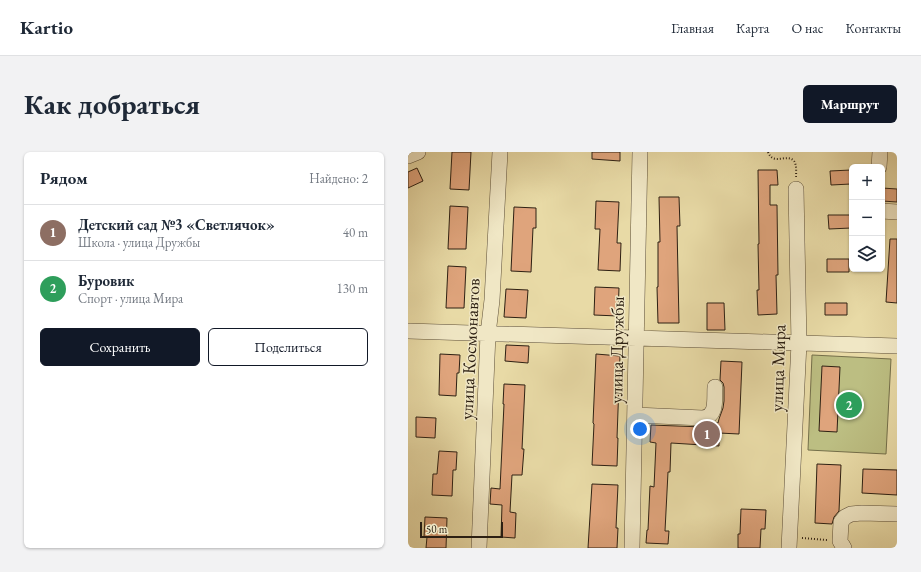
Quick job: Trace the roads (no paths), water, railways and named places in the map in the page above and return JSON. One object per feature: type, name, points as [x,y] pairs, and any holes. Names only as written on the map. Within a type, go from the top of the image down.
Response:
[{"type":"street","points":[[408,156],[418,152]]},
{"type":"street","name":"улица Космонавтов","points":[[479,548],[488,334],[492,300],[500,152]]},
{"type":"street","name":"улица Дружбы","points":[[632,548],[640,152]]},
{"type":"street","points":[[879,164],[880,152]]},
{"type":"street","name":"улица Мира","points":[[789,543],[799,343],[796,189]]},
{"type":"street","points":[[885,211],[897,212]]},
{"type":"street","points":[[408,331],[897,346]]},
{"type":"street","points":[[635,415],[708,418],[714,411],[715,387]]},
{"type":"street","points":[[842,545],[841,522],[845,517],[851,514],[862,513],[897,514]]},
{"type":"place","name":"Буровик","points":[[849,405]]},
{"type":"place","name":"Детский сад №3 «Светлячок»","points":[[707,434]]}]
